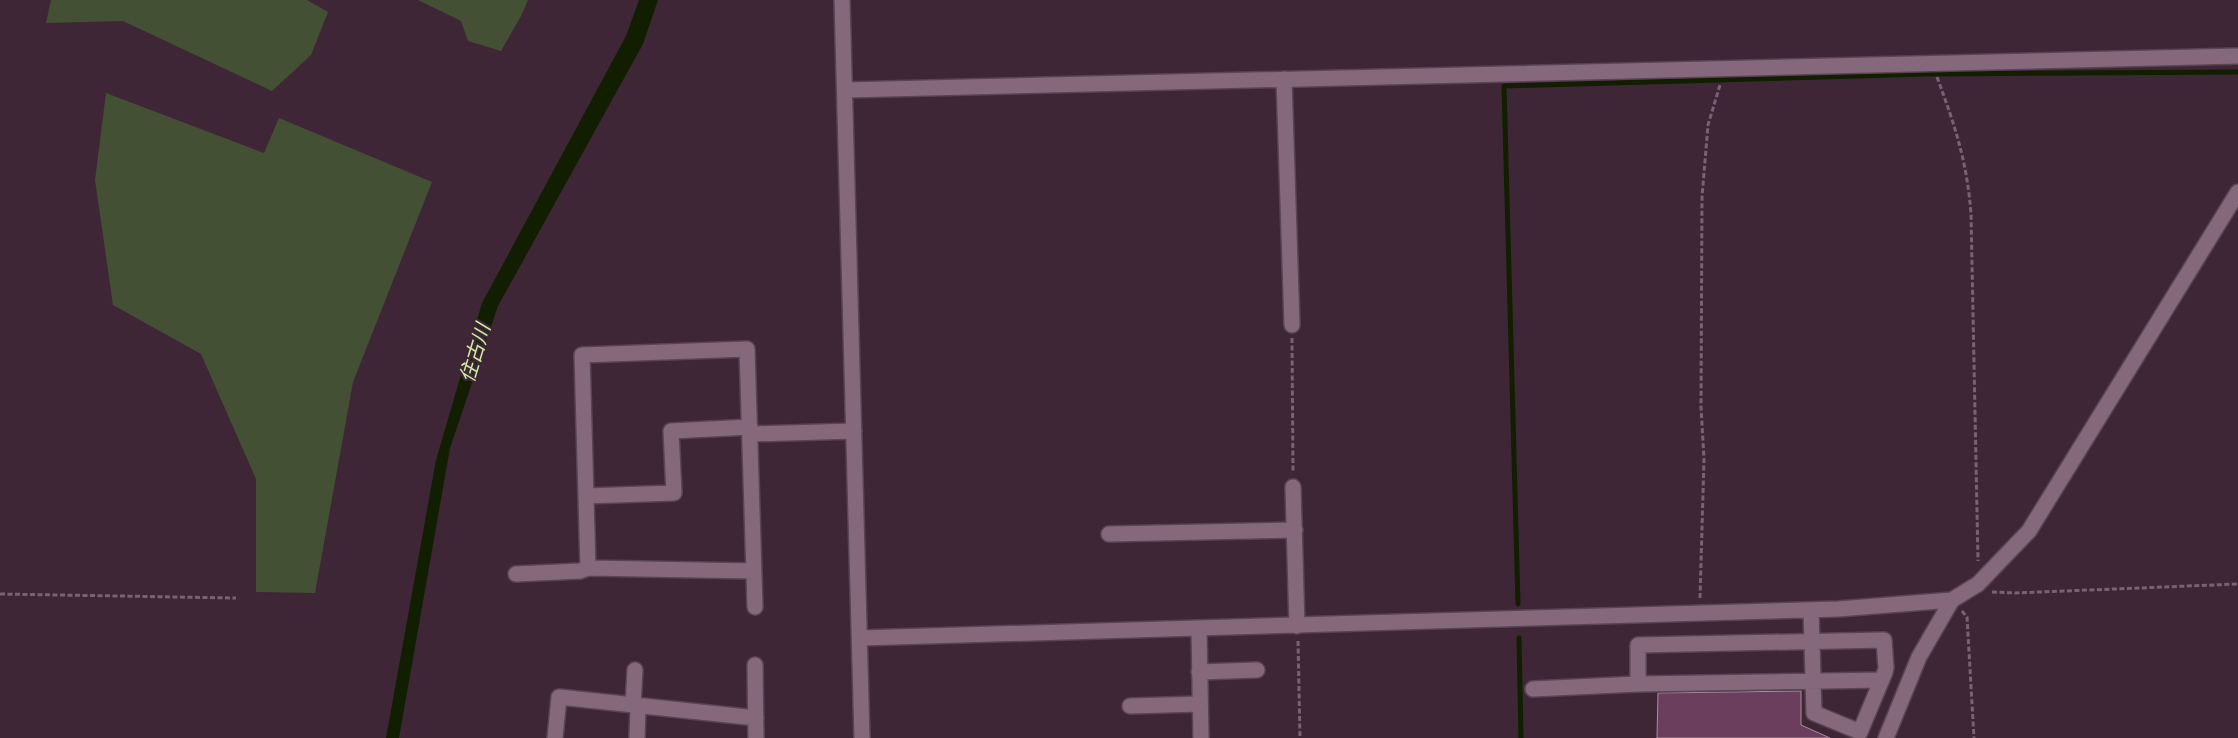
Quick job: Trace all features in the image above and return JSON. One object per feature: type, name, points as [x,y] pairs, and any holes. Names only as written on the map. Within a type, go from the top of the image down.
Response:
[{"type":"street","points":[[842,0],[861,638],[862,738]]},
{"type":"street","points":[[846,90],[2238,56]]},
{"type":"street","points":[[1284,79],[1292,325]]},
{"type":"street","points":[[861,638],[1811,610],[1926,604],[1952,600],[1978,584],[2029,531],[2238,192]]},
{"type":"street","points":[[588,568],[582,355],[747,349],[755,607]]},
{"type":"street","points":[[586,496],[674,493],[671,431],[854,431]]},
{"type":"street","points":[[1294,487],[1297,626]]},
{"type":"street","points":[[1109,534],[1294,530]]},
{"type":"street","points":[[516,574],[580,571],[588,568],[753,571]]},
{"type":"street","points":[[1886,738],[1919,657],[1952,600]]},
{"type":"street","points":[[1811,610],[1814,712],[1860,732],[1893,652]]},
{"type":"street","points":[[1198,629],[1201,738]]},
{"type":"street","points":[[1638,684],[1638,645],[1812,643],[1884,640],[1884,674]]},
{"type":"street","points":[[755,665],[756,738]]},
{"type":"street","points":[[635,670],[637,738]]},
{"type":"street","points":[[1199,672],[1257,670]]},
{"type":"street","points":[[1533,689],[1638,684],[1813,682],[1884,674]]},
{"type":"street","points":[[555,738],[559,697],[756,718]]},
{"type":"street","points":[[1130,706],[1200,704]]},
{"type":"path","points":[[1937,76],[1957,130],[1968,176],[1970,194],[1978,584],[1994,593],[2238,584]]},
{"type":"path","points":[[1700,613],[1704,459],[1701,406],[1702,197],[1708,125],[1721,82]]},
{"type":"path","points":[[1292,325],[1294,487]]},
{"type":"path","points":[[0,594],[236,598]]},
{"type":"path","points":[[1952,600],[1968,617],[1974,738]]},
{"type":"path","points":[[1297,626],[1300,738]]},
{"type":"shaded area","points":[[51,0],[307,0],[328,12],[311,55],[272,91],[123,21],[46,23]]},
{"type":"shaded area","points":[[418,0],[528,0],[501,51],[468,41],[461,21]]},
{"type":"shaded area","points":[[106,93],[264,153],[279,118],[432,182],[353,382],[315,593],[256,592],[256,479],[201,354],[113,305],[95,180]]},
{"type":"water","name":"住古川","points":[[639,0],[658,0],[643,44],[498,306],[450,448],[399,738],[386,738],[436,460],[482,303],[626,36]]},
{"type":"building","points":[[1801,691],[1801,725],[1830,738],[1657,738],[1658,693]]},
{"type":"waterway","points":[[1518,604],[1504,86],[1925,74],[2238,72]]},
{"type":"waterway","points":[[1519,638],[1521,738]]}]
